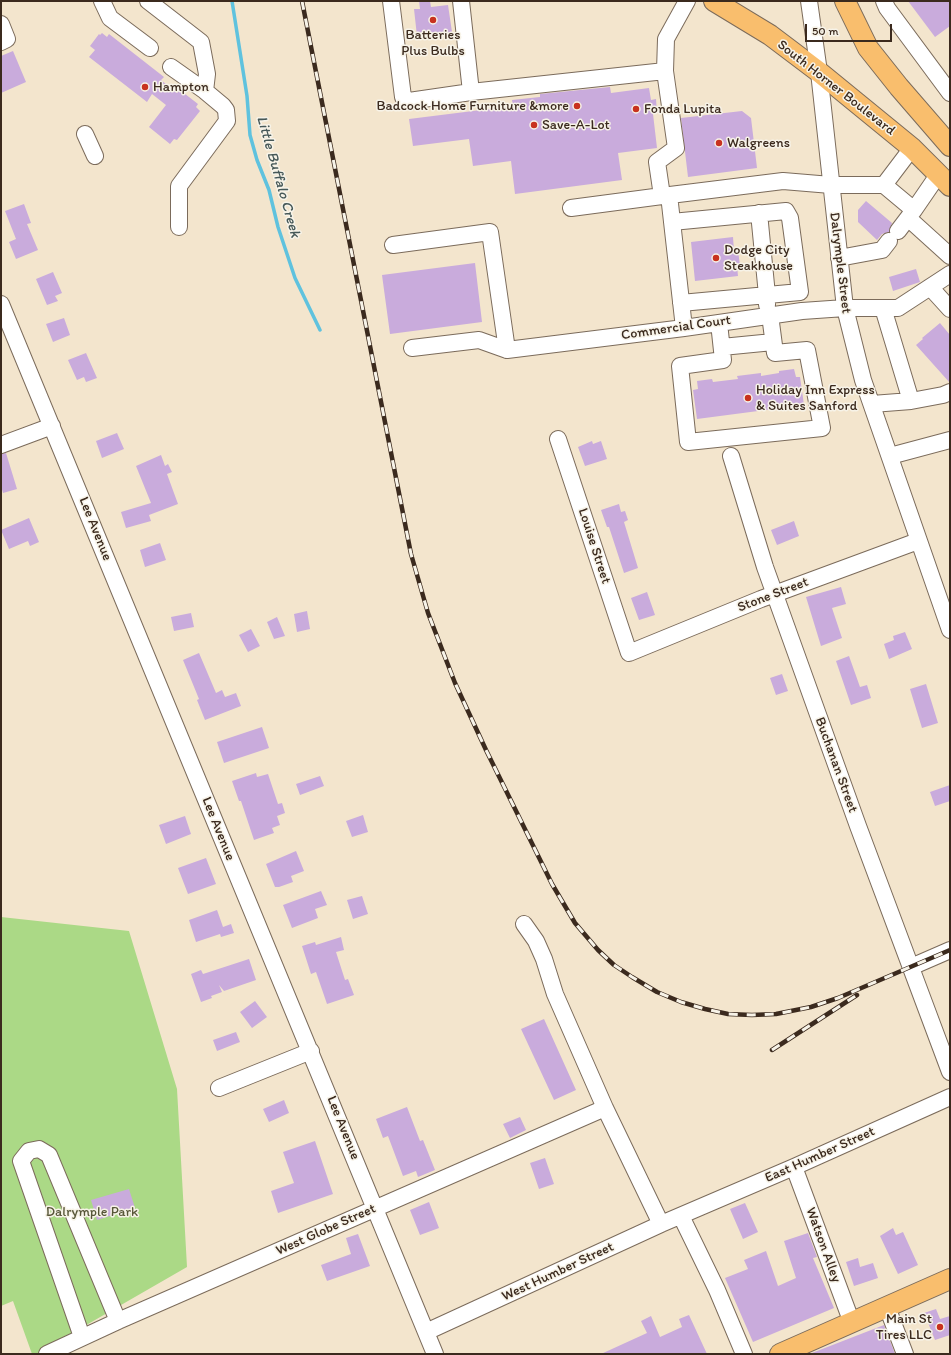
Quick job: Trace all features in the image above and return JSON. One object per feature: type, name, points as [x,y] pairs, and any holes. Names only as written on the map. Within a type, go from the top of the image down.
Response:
[{"type":"main road","name":"South Horner Boulevard","points":[[714,1],[770,36],[819,72],[912,148],[944,180]]},
{"type":"main road","points":[[845,1],[868,48],[950,146]]},
{"type":"main road","points":[[780,1354],[950,1279]]},
{"type":"street","points":[[102,1],[110,18],[150,48]]},
{"type":"street","points":[[148,1],[201,42],[207,74],[205,91]]},
{"type":"street","points":[[391,1],[403,97],[409,101],[471,92],[665,71]]},
{"type":"street","points":[[462,1],[471,92]]},
{"type":"street","points":[[684,328],[672,222],[658,162],[676,148],[665,71],[666,39],[687,1]]},
{"type":"street","name":"Dalrymple Street","points":[[809,1],[819,72],[838,258],[845,308],[864,380],[918,541],[950,630]]},
{"type":"street","points":[[884,1],[950,93]]},
{"type":"street","points":[[1,24],[8,39],[1,42]]},
{"type":"street","points":[[171,67],[205,91],[223,106],[226,110],[228,121],[179,186],[179,227]]},
{"type":"street","points":[[85,134],[95,156]]},
{"type":"street","points":[[884,185],[912,148]]},
{"type":"street","points":[[838,258],[882,250],[911,214],[944,180]]},
{"type":"street","points":[[571,208],[783,181],[831,186],[884,185],[950,256]]},
{"type":"street","points":[[672,222],[786,211],[788,214],[802,311]]},
{"type":"street","points":[[719,323],[723,360],[680,366],[688,442],[822,428],[807,350],[775,353],[768,316],[759,214]]},
{"type":"street","points":[[393,245],[490,232],[506,350],[480,340],[412,348]]},
{"type":"street","name":"Commercial Court","points":[[506,350],[684,328],[802,311],[845,308],[898,308],[950,274]]},
{"type":"street","points":[[930,287],[950,309]]},
{"type":"street","points":[[681,303],[800,292]]},
{"type":"street","name":"Lee Avenue","points":[[1,304],[252,913],[311,1050],[435,1354]]},
{"type":"street","points":[[883,308],[911,401]]},
{"type":"street","points":[[722,348],[773,342]]},
{"type":"street","points":[[872,404],[911,401],[943,395],[950,392]]},
{"type":"street","points":[[1,446],[52,426]]},
{"type":"street","name":"Louise Street","points":[[558,439],[630,653]]},
{"type":"street","points":[[890,456],[950,440]]},
{"type":"street","name":"Buchanan Street","points":[[731,456],[765,567],[950,1072]]},
{"type":"street","name":"Stone Street","points":[[630,653],[761,599],[918,541]]},
{"type":"street","points":[[524,924],[536,941],[544,959],[555,994],[605,1108],[661,1224]]},
{"type":"street","points":[[911,967],[950,950]]},
{"type":"street","points":[[219,1088],[311,1050]]},
{"type":"street","name":"East Humber Street","points":[[686,1214],[950,1098]]},
{"type":"street","name":"West Globe Street","points":[[47,1354],[118,1321],[605,1108]]},
{"type":"street","points":[[82,1338],[21,1161],[29,1151],[39,1149],[49,1156],[118,1321]]},
{"type":"street","name":"Watson Alley","points":[[794,1167],[852,1323]]},
{"type":"street","points":[[686,1214],[744,1354]]},
{"type":"street","name":"West Humber Street","points":[[426,1332],[661,1224],[686,1214]]},
{"type":"street","points":[[887,1307],[905,1354]]},
{"type":"green space","name":"Dalrymple Park","points":[[1,917],[129,931],[177,1089],[187,1267],[36,1354],[32,1354],[13,1301],[1,1306]]},
{"type":"building","name":"Batteries Plus Bulbs","points":[[419,1],[430,1],[431,7],[448,5],[452,32],[417,36],[414,9],[420,9]]},
{"type":"building","points":[[908,1],[950,1],[950,26],[935,37]]},
{"type":"building","name":"Hampton","points":[[102,33],[107,37],[109,34],[164,77],[161,80],[177,93],[180,90],[198,104],[196,107],[200,111],[177,140],[174,139],[170,144],[149,127],[166,105],[152,94],[147,102],[89,57],[95,50],[90,46],[99,34],[100,35]]},
{"type":"building","points":[[13,51],[26,82],[1,93],[1,56]]},
{"type":"building","points":[[610,87],[611,93],[649,88],[651,100],[656,99],[657,113],[653,114],[657,148],[618,153],[622,180],[515,194],[511,161],[473,166],[469,139],[413,146],[409,119],[513,106],[512,100],[540,97],[540,94]]},
{"type":"building","name":"Walgreens","points":[[742,111],[751,118],[757,168],[688,177],[681,118]]},
{"type":"building","points":[[866,201],[892,223],[889,232],[882,234],[877,240],[858,222],[858,210]]},
{"type":"building","points":[[24,204],[31,223],[27,224],[38,250],[16,259],[9,242],[16,239],[5,211]]},
{"type":"building","name":"Dodge City Steakhouse","points":[[733,237],[734,251],[738,251],[740,265],[737,266],[738,276],[695,281],[691,242]]},
{"type":"building","points":[[475,263],[482,322],[390,334],[382,275]]},
{"type":"building","points":[[916,269],[920,282],[893,291],[889,277]]},
{"type":"building","points":[[53,272],[62,293],[55,296],[58,301],[47,305],[36,279]]},
{"type":"building","points":[[64,318],[70,335],[53,342],[46,324]]},
{"type":"building","points":[[940,323],[950,335],[950,383],[916,345]]},
{"type":"building","points":[[86,353],[97,378],[86,382],[84,377],[77,380],[68,360]]},
{"type":"building","name":"Holiday Inn Express & Suites Sanford","points":[[794,369],[796,377],[800,377],[804,405],[697,419],[693,390],[698,389],[697,381],[712,379],[713,382],[738,379],[737,376],[761,373],[761,376]]},
{"type":"building","points":[[117,433],[124,449],[102,458],[96,441]]},
{"type":"building","points":[[592,441],[593,444],[601,441],[607,459],[585,466],[578,447]]},
{"type":"building","points":[[6,453],[17,489],[3,493],[1,486],[1,454]]},
{"type":"building","points":[[161,455],[165,466],[168,464],[172,472],[167,474],[178,504],[149,515],[151,521],[126,528],[121,512],[151,503],[136,466]]},
{"type":"building","points":[[619,504],[621,512],[625,511],[628,520],[624,522],[638,568],[624,573],[609,527],[607,527],[601,510]]},
{"type":"building","points":[[29,518],[39,542],[30,546],[28,541],[9,549],[1,530]]},
{"type":"building","points":[[794,521],[799,536],[777,545],[771,530]]},
{"type":"building","points":[[160,543],[166,560],[145,567],[140,550]]},
{"type":"building","points":[[841,587],[846,604],[832,608],[842,638],[821,646],[806,597]]},
{"type":"building","points":[[647,592],[655,615],[639,620],[631,598]]},
{"type":"building","points":[[307,611],[310,629],[297,632],[294,614]]},
{"type":"building","points":[[191,613],[194,627],[174,631],[171,617]]},
{"type":"building","points":[[277,617],[285,636],[274,639],[267,622]]},
{"type":"building","points":[[251,629],[260,646],[248,652],[239,635]]},
{"type":"building","points":[[905,632],[912,649],[889,659],[884,644],[894,640],[893,636]]},
{"type":"building","points":[[199,653],[216,693],[222,690],[225,697],[236,693],[241,706],[205,720],[197,700],[199,699],[183,660]]},
{"type":"building","points":[[849,656],[860,687],[867,685],[871,698],[851,705],[836,661]]},
{"type":"building","points":[[782,674],[788,691],[776,695],[770,678]]},
{"type":"building","points":[[926,684],[938,723],[922,728],[910,689]]},
{"type":"building","points":[[262,727],[269,748],[224,763],[217,742]]},
{"type":"building","points":[[256,773],[257,777],[268,774],[278,804],[282,803],[285,813],[277,816],[280,825],[272,828],[274,833],[254,840],[241,801],[239,801],[232,781]]},
{"type":"building","points":[[320,776],[324,786],[300,795],[296,784]]},
{"type":"building","points":[[950,785],[950,801],[935,806],[930,792]]},
{"type":"building","points":[[363,815],[368,832],[352,837],[346,821]]},
{"type":"building","points":[[185,816],[191,834],[166,844],[159,825]]},
{"type":"building","points":[[296,851],[304,871],[291,876],[293,882],[275,887],[266,864]]},
{"type":"building","points":[[206,858],[216,884],[188,894],[178,868]]},
{"type":"building","points":[[321,891],[327,905],[315,909],[318,918],[292,928],[283,905]]},
{"type":"building","points":[[362,896],[368,914],[353,919],[347,900]]},
{"type":"building","points":[[217,910],[223,927],[231,924],[234,933],[221,937],[220,934],[196,942],[189,920]]},
{"type":"building","points":[[341,937],[344,950],[336,952],[345,980],[348,979],[354,995],[327,1004],[316,972],[311,974],[302,946],[315,942],[316,945]]},
{"type":"building","points":[[249,959],[256,980],[224,991],[219,985],[222,992],[201,1002],[191,974],[201,970],[203,974]]},
{"type":"building","points":[[255,1001],[267,1017],[252,1028],[240,1012]]},
{"type":"building","points":[[544,1019],[576,1090],[554,1100],[521,1029]]},
{"type":"building","points":[[236,1032],[240,1042],[217,1051],[213,1040]]},
{"type":"building","points":[[284,1100],[289,1113],[269,1122],[263,1109]]},
{"type":"building","points":[[407,1107],[420,1141],[423,1140],[435,1170],[418,1177],[416,1171],[403,1176],[388,1136],[383,1138],[376,1119]]},
{"type":"building","points":[[520,1117],[526,1130],[510,1138],[503,1124]]},
{"type":"building","points":[[315,1141],[333,1194],[278,1213],[271,1191],[294,1183],[283,1152]]},
{"type":"building","points":[[545,1158],[554,1184],[539,1189],[530,1163]]},
{"type":"building","points":[[129,1189],[135,1208],[97,1220],[91,1200]]},
{"type":"building","points":[[429,1202],[439,1228],[420,1235],[410,1210]]},
{"type":"building","points":[[745,1203],[758,1232],[743,1239],[730,1209]]},
{"type":"building","points":[[893,1228],[896,1235],[903,1232],[918,1265],[898,1274],[880,1236]]},
{"type":"building","points":[[808,1233],[817,1257],[813,1258],[834,1308],[753,1342],[725,1278],[748,1269],[744,1260],[766,1251],[778,1286],[796,1278],[784,1241]]},
{"type":"building","points":[[358,1234],[370,1266],[327,1281],[321,1265],[351,1254],[346,1238]]},
{"type":"building","points":[[858,1258],[860,1267],[873,1263],[878,1278],[854,1286],[846,1262]]},
{"type":"building","name":"Main St Tires LLC","points":[[936,1309],[940,1319],[950,1316],[950,1335],[935,1340],[924,1313]]},
{"type":"building","points":[[689,1315],[707,1354],[601,1354],[647,1333],[641,1321],[651,1316],[660,1337],[682,1327],[679,1319]]},
{"type":"building","points":[[884,1325],[895,1354],[812,1354],[812,1353]]},
{"type":"waterway","name":"Little Buffalo Creek","points":[[232,1],[247,96],[250,135],[257,160],[269,190],[278,227],[295,278],[320,330]]},
{"type":"railway","points":[[302,1],[411,554],[428,613],[455,683],[486,750],[552,884],[575,923],[598,950],[614,965],[657,992],[681,1002],[728,1014],[776,1014],[811,1007],[838,998],[950,950]]},
{"type":"railway","points":[[772,1050],[857,995]]},
{"type":"place","name":"Batteries Plus Bulbs","points":[[433,20]]},
{"type":"place","name":"Hampton","points":[[145,87]]},
{"type":"place","name":"Badcock Home Furniture &more","points":[[577,106]]},
{"type":"place","name":"Fonda Lupita","points":[[636,109]]},
{"type":"place","name":"Save-A-Lot","points":[[534,125]]},
{"type":"place","name":"Walgreens","points":[[719,143]]},
{"type":"place","name":"Dodge City Steakhouse","points":[[716,258]]},
{"type":"place","name":"Holiday Inn Express & Suites Sanford","points":[[748,398]]},
{"type":"place","name":"Main St Tires LLC","points":[[940,1327]]}]
